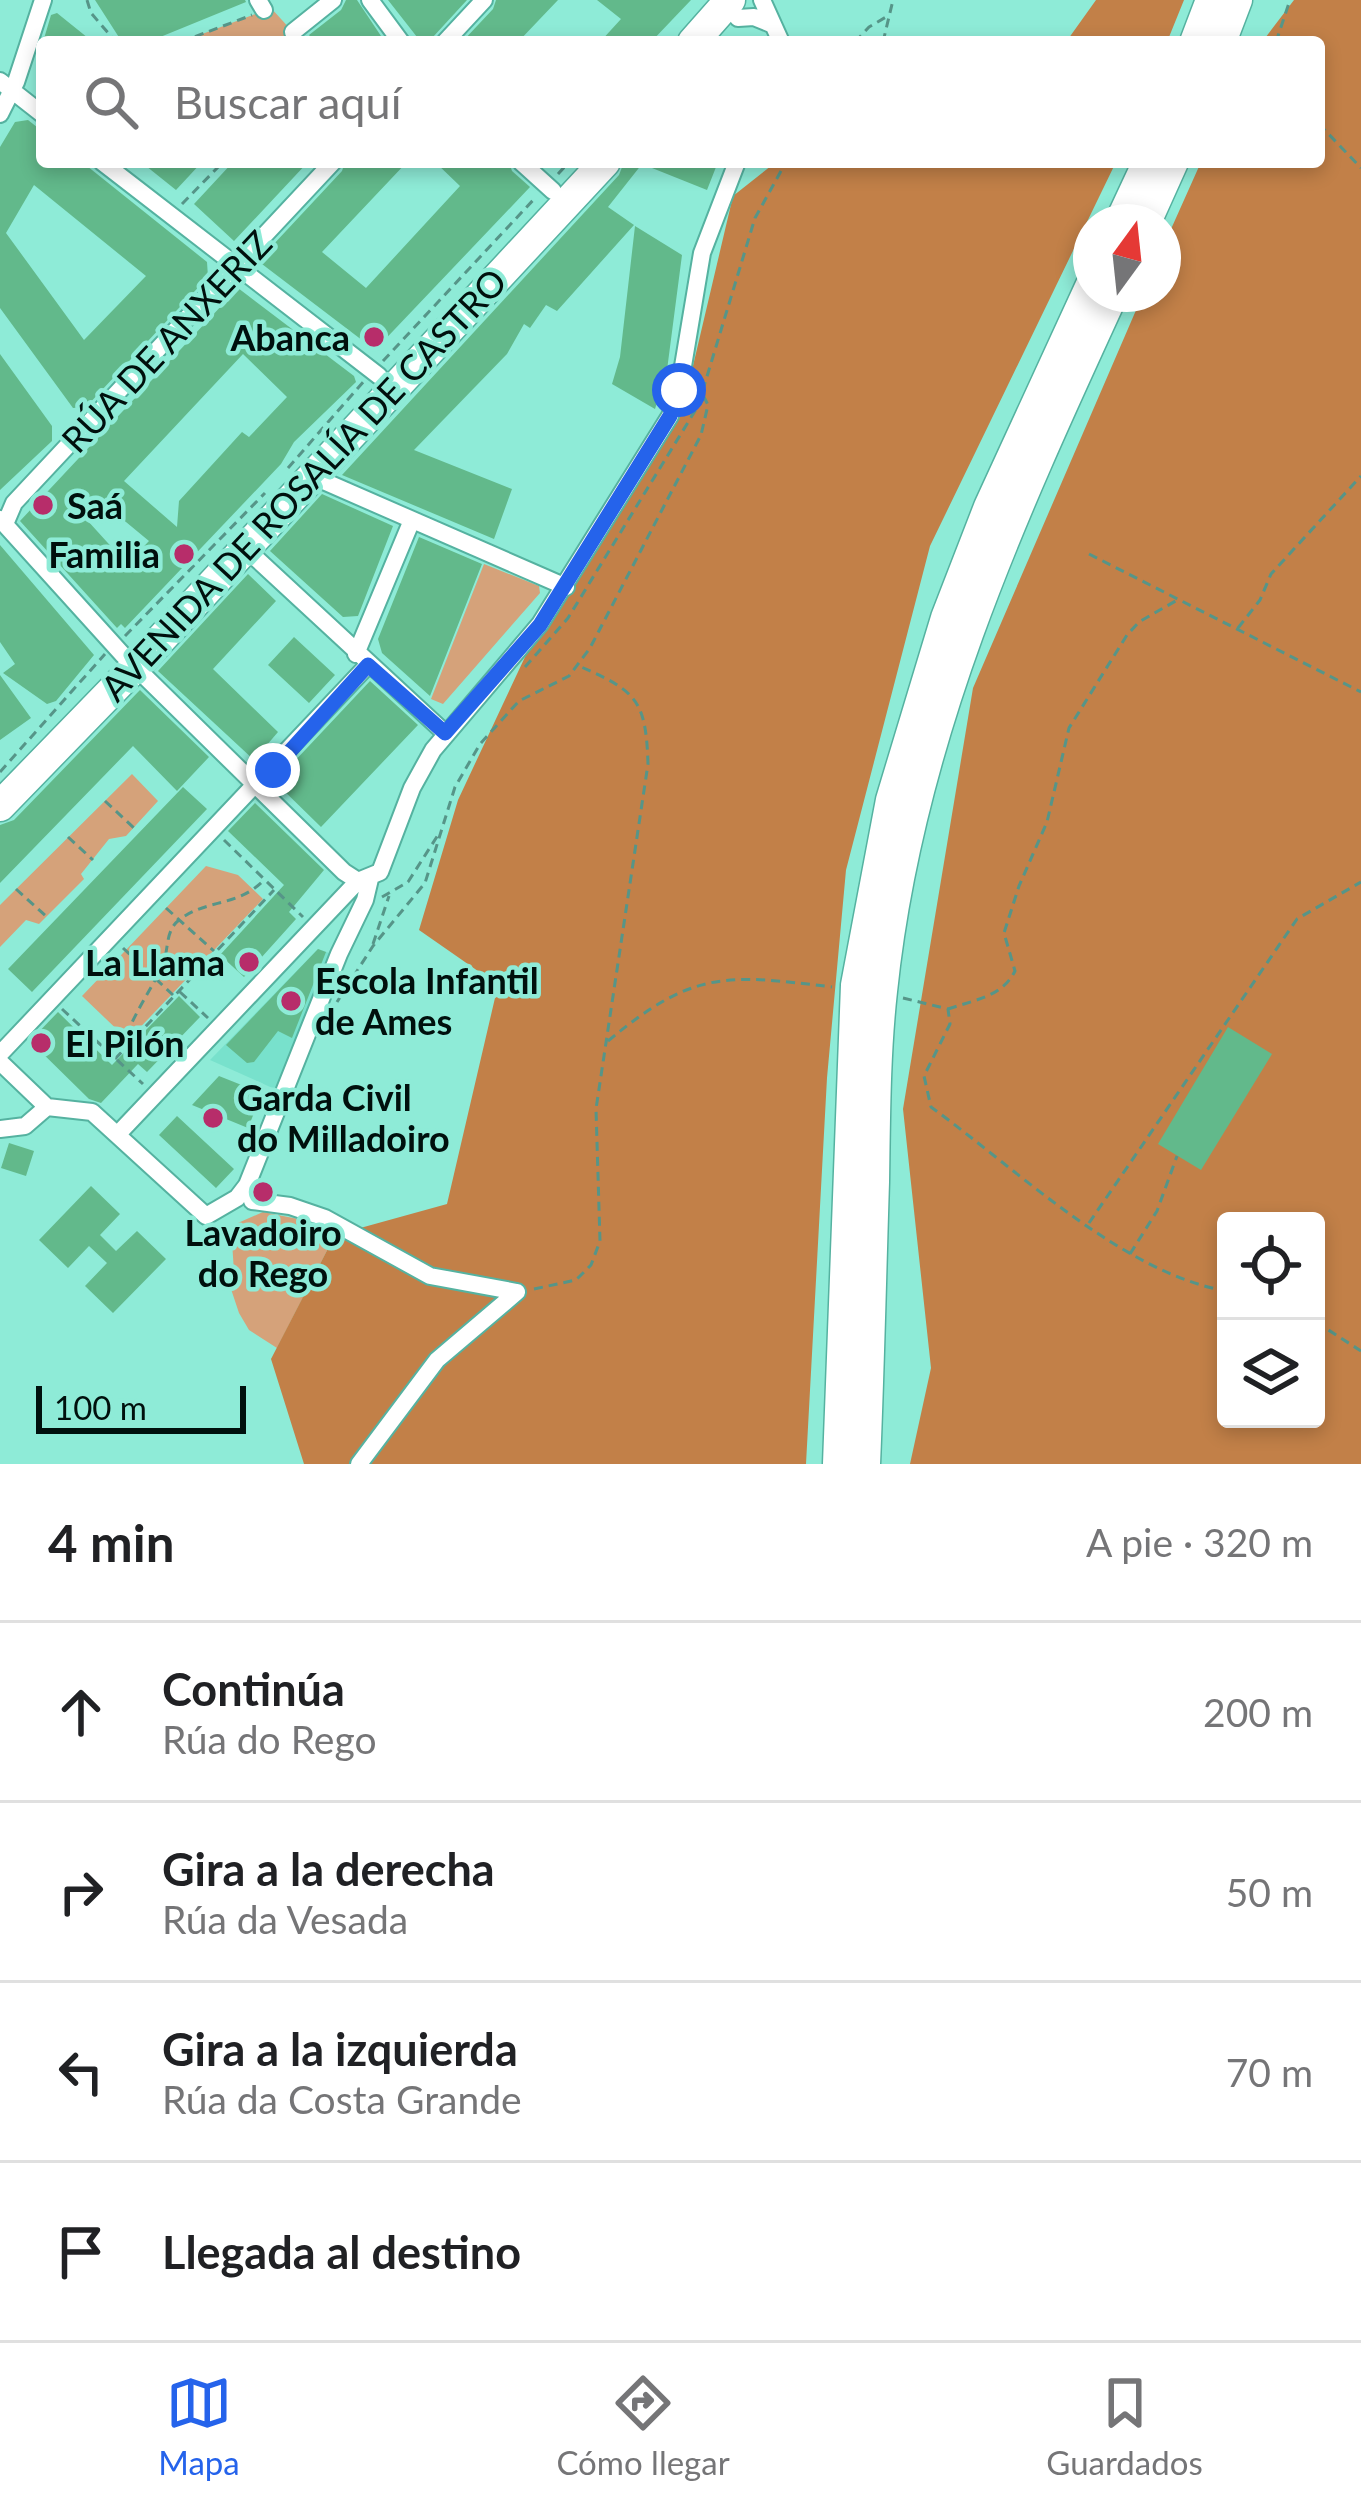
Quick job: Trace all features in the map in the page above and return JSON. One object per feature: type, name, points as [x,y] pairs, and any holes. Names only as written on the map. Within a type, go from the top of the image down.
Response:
[{"type":"highway","points":[[1197,36],[1211,0]]},
{"type":"highway","points":[[1222,36],[1237,0]]},
{"type":"highway","points":[[703,36],[751,8]]},
{"type":"highway","points":[[723,36],[751,8]]},
{"type":"highway","name":"AVENIDA DE ROSALÍA DE CASTRO","points":[[0,782],[547,185],[571,168]]},
{"type":"highway","name":"AVENIDA DE ROSALÍA DE CASTRO","points":[[0,806],[121,652],[244,548],[300,473],[599,168]]},
{"type":"highway","points":[[1128,204],[1145,168]]},
{"type":"highway","points":[[1154,204],[1170,168]]},
{"type":"highway","points":[[838,1464],[856,986],[891,800],[971,551],[1079,312]]},
{"type":"highway","points":[[865,1464],[881,991],[903,859],[916,799],[981,593],[1105,312]]},
{"type":"street","points":[[0,114],[6,86],[43,0]]},
{"type":"street","points":[[293,32],[333,0]]},
{"type":"street","points":[[370,0],[397,36]]},
{"type":"street","points":[[451,36],[484,0]]},
{"type":"street","points":[[751,8],[776,36]]},
{"type":"street","points":[[6,86],[36,109]]},
{"type":"street","points":[[109,168],[374,373]]},
{"type":"street","name":"RÚA DE ANXERIZ","points":[[3,521],[14,503],[327,168]]},
{"type":"street","points":[[528,168],[547,185]]},
{"type":"street","points":[[117,1135],[314,927],[384,866],[412,788],[445,733],[540,625],[566,587],[676,401],[702,253],[734,168]]},
{"type":"street","points":[[300,473],[566,587]]},
{"type":"street","points":[[364,880],[363,905],[339,954],[249,1193],[221,1216],[206,1216],[86,1109],[47,1107],[0,1058],[257,787],[362,660],[412,520]]},
{"type":"street","points":[[3,521],[121,652],[344,872],[364,880]]},
{"type":"street","points":[[244,548],[445,733]]},
{"type":"street","points":[[0,1129],[26,1126],[47,1107]]},
{"type":"street","points":[[249,1193],[325,1218],[430,1276],[517,1292]]},
{"type":"street","points":[[359,1464],[437,1360],[517,1292]]},
{"type":"path","points":[[87,0],[91,13],[111,36]]},
{"type":"path","points":[[884,36],[893,0]]},
{"type":"path","points":[[1278,36],[1290,0]]},
{"type":"path","points":[[194,36],[261,5]]},
{"type":"path","points":[[861,36],[889,16]]},
{"type":"path","points":[[1325,130],[1361,167]]},
{"type":"path","points":[[170,217],[217,168]]},
{"type":"path","points":[[300,473],[374,373],[563,168]]},
{"type":"path","points":[[328,1016],[373,946],[425,884],[464,769],[506,712],[579,666],[701,435],[708,405],[704,395],[755,218],[783,168]]},
{"type":"path","points":[[1237,629],[1260,599],[1271,574],[1361,476]]},
{"type":"path","points":[[0,772],[121,652],[139,626],[273,485]]},
{"type":"path","points":[[1090,554],[1361,692]]},
{"type":"path","points":[[902,998],[948,1010],[999,992],[1009,982],[1015,971],[1004,933],[1047,823],[1069,728],[1127,635],[1139,622],[1178,599]]},
{"type":"path","points":[[517,1292],[576,1280],[591,1265],[600,1241],[596,1109],[648,764],[647,729],[638,699],[620,684],[579,666]]},
{"type":"path","points":[[105,801],[134,828]]},
{"type":"path","points":[[214,830],[314,927]]},
{"type":"path","points":[[373,946],[390,895],[408,882],[439,833]]},
{"type":"path","points":[[68,837],[93,860]]},
{"type":"path","points":[[123,1050],[179,920],[246,898],[264,880]]},
{"type":"path","points":[[1088,1225],[1297,919],[1361,882]]},
{"type":"path","points":[[16,889],[47,917]]},
{"type":"path","points":[[115,1059],[274,890]]},
{"type":"path","points":[[166,908],[215,952]]},
{"type":"path","points":[[126,950],[218,1028]]},
{"type":"path","points":[[607,1042],[644,1011],[691,985],[752,977],[836,987]]},
{"type":"path","points":[[52,999],[154,1095]]},
{"type":"path","points":[[948,1010],[950,1024],[924,1076],[931,1107],[1129,1256],[1191,1285],[1217,1290]]},
{"type":"path","points":[[1129,1256],[1157,1211],[1177,1156]]},
{"type":"path","points":[[1325,1328],[1361,1351]]},
{"type":"shaded area","points":[[1096,0],[1184,0],[1169,36],[1070,36]]},
{"type":"shaded area","points":[[1294,0],[1361,0],[1361,1464],[910,1464],[931,1368],[903,1109],[973,688],[1135,312],[1181,312],[1181,207],[1198,168],[1325,168],[1325,36],[1267,36]]},
{"type":"shaded area","points":[[271,8],[297,36],[197,36]]},
{"type":"shaded area","points":[[768,168],[1113,168],[1096,204],[1073,204],[1073,251],[930,546],[846,870],[827,1078],[806,1464],[304,1464],[271,1359],[335,1235],[447,1204],[498,985],[419,930],[458,800],[540,625],[684,404],[733,196]]},
{"type":"shaded area","points":[[484,564],[539,586],[540,593],[443,704],[431,699]]},
{"type":"shaded area","points":[[132,774],[158,801],[126,836],[109,839],[81,874],[84,879],[39,924],[26,920],[0,947],[0,905]]},
{"type":"shaded area","points":[[206,866],[238,875],[263,899],[128,1040],[82,996]]},
{"type":"shaded area","name":"Escola Infantil de Ames","points":[[318,949],[332,954],[277,1090],[210,1060]]},
{"type":"shaded area","points":[[263,1212],[313,1222],[335,1235],[277,1348],[249,1330],[231,1289],[231,1226]]},
{"type":"building","points":[[95,0],[246,2],[163,36],[118,36]]},
{"type":"building","points":[[346,0],[357,0],[381,36],[310,36]]},
{"type":"building","points":[[388,0],[467,0],[434,36],[416,36]]},
{"type":"building","points":[[496,0],[558,0],[524,36],[468,36]]},
{"type":"building","points":[[597,0],[691,0],[657,36],[605,36],[621,19]]},
{"type":"building","points":[[57,13],[86,36],[45,36],[51,15]]},
{"type":"building","points":[[28,120],[36,126],[36,168],[90,168],[207,262],[208,277],[86,407],[73,408],[0,308],[0,147],[15,122]],"holes":[[[34,185],[146,276],[84,340],[6,233]]]},
{"type":"building","points":[[148,168],[196,168],[176,190]]},
{"type":"building","points":[[227,168],[302,168],[234,241],[194,204]]},
{"type":"building","points":[[401,168],[322,252],[366,288],[460,186],[441,168],[511,168],[530,187],[375,350],[258,261],[342,171]]},
{"type":"building","points":[[622,168],[639,168],[608,207],[634,225],[557,311],[546,305],[530,328],[524,324],[507,354],[414,450],[512,489],[494,539],[342,475]]},
{"type":"building","points":[[652,168],[716,168],[707,190]]},
{"type":"building","points":[[635,226],[682,255],[667,370],[655,409],[612,384],[620,357]]},
{"type":"building","points":[[238,288],[354,376],[356,382],[294,442],[281,464],[125,628],[121,624],[117,628],[20,521]],"holes":[[[243,354],[287,397],[249,437],[242,432],[179,501],[177,527],[124,481]],[[103,503],[149,541],[127,564],[87,520]]]},
{"type":"building","points":[[0,354],[52,426],[52,441],[0,490]]},
{"type":"building","points":[[322,494],[393,526],[358,616],[343,617],[270,551]]},
{"type":"building","points":[[419,537],[482,564],[430,696],[382,653],[378,639]]},
{"type":"building","points":[[0,545],[94,655],[56,701],[47,704],[3,673],[15,664],[0,642]]},
{"type":"building","points":[[248,574],[276,601],[213,669],[278,732],[254,760],[158,671]]},
{"type":"building","points":[[294,637],[335,675],[309,703],[268,665]]},
{"type":"building","points":[[0,675],[31,718],[0,740]]},
{"type":"building","points":[[370,681],[418,725],[321,827],[275,782]]},
{"type":"building","points":[[140,690],[209,757],[177,791],[133,746],[0,883],[0,825],[14,820]]},
{"type":"building","points":[[183,787],[207,809],[32,992],[8,969]]},
{"type":"building","points":[[255,803],[324,870],[289,912],[296,919],[244,977],[220,955],[284,885],[228,831]]},
{"type":"building","points":[[318,949],[326,952],[292,1038],[278,1031],[254,1062],[247,1063],[226,1045]]},
{"type":"building","points":[[179,996],[200,1017],[147,1072],[138,1064],[101,1103],[89,1099],[30,1041],[58,1012],[112,1065]]},
{"type":"building","points":[[1228,1027],[1272,1054],[1201,1170],[1158,1144]]},
{"type":"building","points":[[219,1076],[262,1093],[248,1128],[192,1105]]},
{"type":"building","points":[[177,1116],[234,1169],[216,1188],[159,1135]]},
{"type":"building","points":[[9,1143],[34,1151],[26,1176],[1,1168]]},
{"type":"building","points":[[91,1186],[120,1214],[100,1235],[116,1251],[137,1231],[166,1259],[113,1313],[85,1286],[107,1263],[89,1246],[68,1268],[39,1240]]},
{"type":"place","name":"Abanca","points":[[374,337]]},
{"type":"place","name":"Saá","points":[[43,505]]},
{"type":"place","name":"Familia","points":[[184,554]]},
{"type":"place","name":"La Llama","points":[[249,962]]},
{"type":"place","name":"Escola Infantil de Ames","points":[[291,1001]]},
{"type":"place","name":"El Pilón","points":[[41,1043]]},
{"type":"place","name":"Garda Civil do Milladoiro","points":[[213,1118]]},
{"type":"place","name":"Lavadoiro do Rego","points":[[263,1192]]},
{"type":"route","points":[[273,770],[368,665],[445,733],[540,625],[566,587],[670,416],[679,390]]}]
